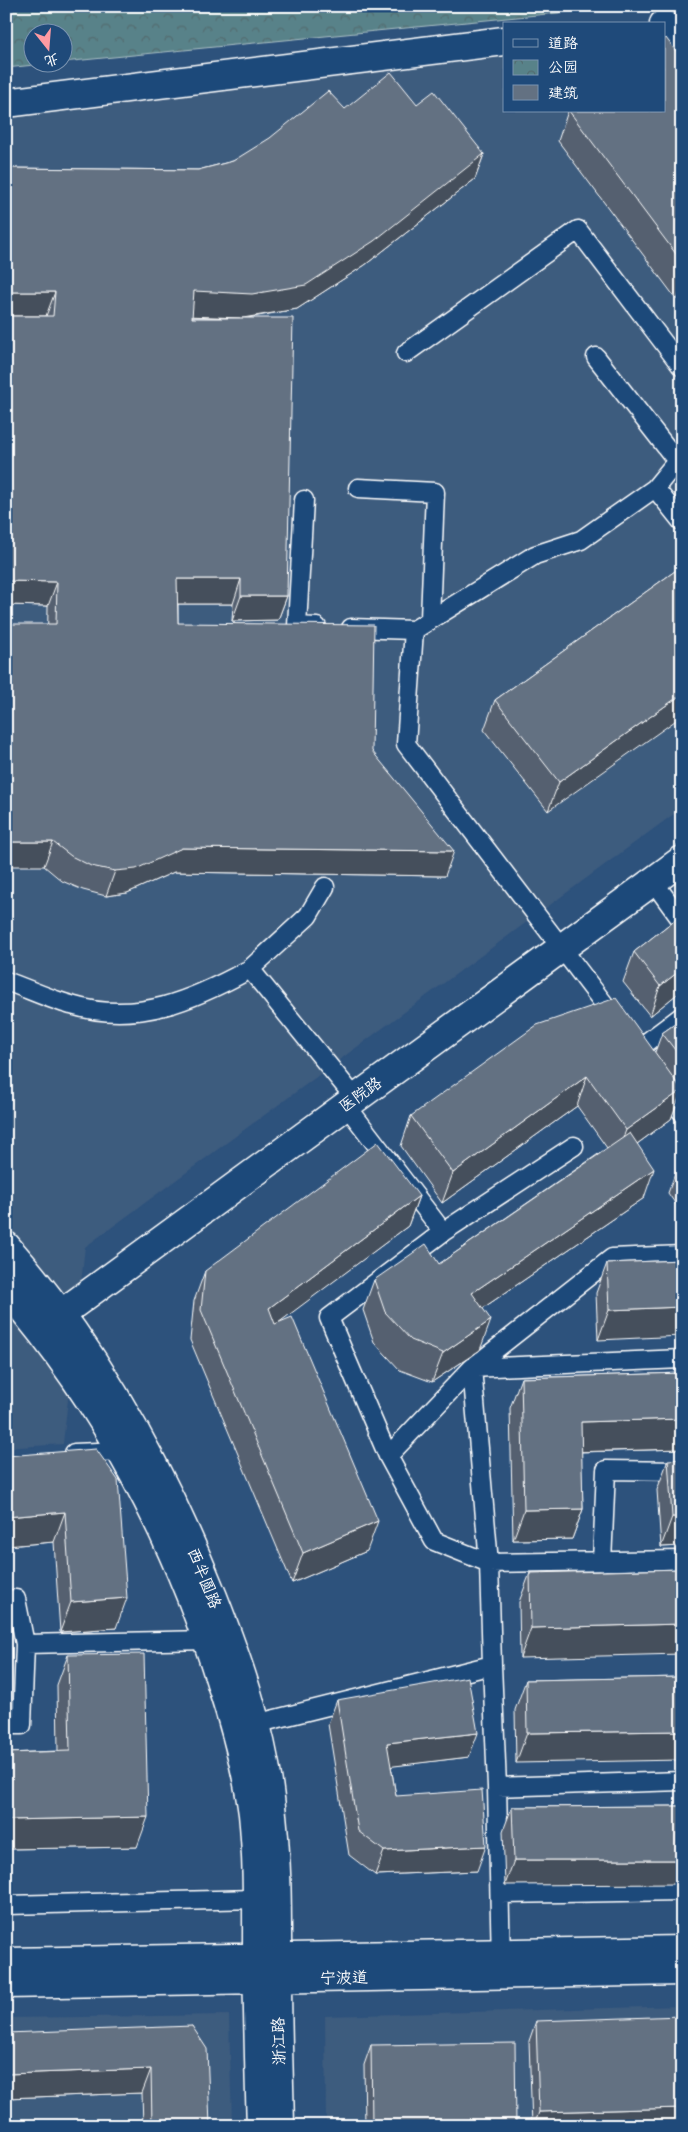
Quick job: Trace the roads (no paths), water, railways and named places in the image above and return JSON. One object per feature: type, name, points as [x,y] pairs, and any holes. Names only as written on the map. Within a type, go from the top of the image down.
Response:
[{"type":"street","points":[[666,27],[682,48]]},
{"type":"street","points":[[6,103],[503,41]]},
{"type":"street","name":"医院路","points":[[40,1330],[350,1101],[682,860]]},
{"type":"street","name":"西半圆路","points":[[6,1246],[62,1315],[100,1370],[140,1436],[168,1494],[226,1632],[246,1726],[257,1899],[267,1968]]},
{"type":"street","name":"西半圆路","points":[[6,1289],[40,1330],[82,1389],[121,1451],[183,1574],[208,1640],[246,1726],[270,1795],[274,1832],[267,1968]]},
{"type":"street","name":"宁波道","points":[[501,1964],[682,1950]]},
{"type":"street","name":"宁波道","points":[[6,1962],[267,1968],[501,1964],[682,1971]]},
{"type":"street","name":"宁波道","points":[[6,1984],[267,1968]]},
{"type":"street","name":"浙江路","points":[[260,2126],[267,1968]]},
{"type":"street","name":"浙江路","points":[[267,1968],[280,2126]]},
{"type":"lane","points":[[406,353],[578,230],[682,367]]},
{"type":"lane","points":[[304,500],[297,626],[414,630],[535,555],[581,540],[655,488],[679,458],[596,357]]},
{"type":"lane","points":[[358,488],[435,492],[430,619]]},
{"type":"lane","points":[[655,488],[682,522]]},
{"type":"lane","points":[[414,630],[406,744],[563,948],[682,1112]]},
{"type":"lane","points":[[654,881],[682,921]]},
{"type":"lane","points":[[6,981],[72,1006],[107,1012],[142,1011],[177,1004],[213,989],[250,969],[308,916],[325,887]]},
{"type":"lane","points":[[250,969],[350,1101],[443,1232]]},
{"type":"lane","points":[[638,1049],[682,1016]]},
{"type":"lane","points":[[574,1146],[443,1232],[329,1318],[388,1456],[434,1541],[489,1563],[682,1560]]},
{"type":"lane","points":[[388,1456],[472,1368],[612,1258],[682,1255]]},
{"type":"lane","points":[[472,1368],[682,1359]]},
{"type":"lane","points":[[472,1368],[489,1563],[501,1964]]},
{"type":"lane","points":[[56,1454],[121,1451]]},
{"type":"lane","points":[[602,1562],[606,1470],[682,1471]]},
{"type":"lane","points":[[6,1600],[16,1599],[24,1644],[22,1725],[6,1726]]},
{"type":"lane","points":[[24,1644],[208,1640]]},
{"type":"lane","points":[[246,1726],[492,1665]]},
{"type":"lane","points":[[497,1788],[682,1781]]},
{"type":"lane","points":[[500,1894],[682,1892]]},
{"type":"lane","points":[[6,1905],[257,1899]]}]
